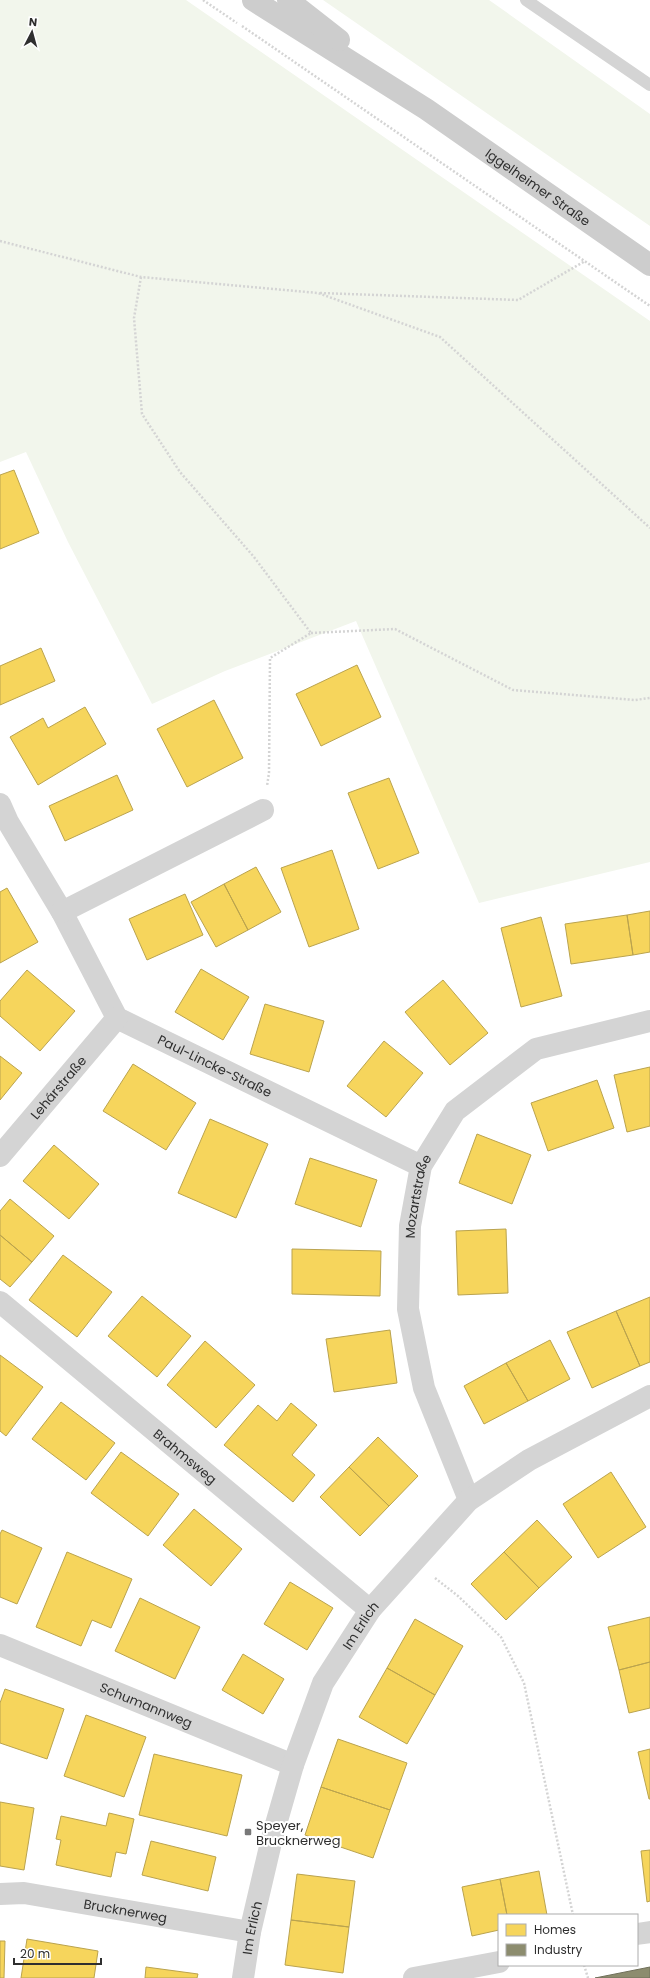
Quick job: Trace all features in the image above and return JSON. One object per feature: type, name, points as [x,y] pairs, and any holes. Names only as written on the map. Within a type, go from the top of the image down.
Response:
[{"type":"main road","name":"Iggelheimer Straße","points":[[252,0],[426,109],[650,265]]},
{"type":"main road","name":"Iggelheimer Straße","points":[[288,0],[426,109]]},
{"type":"street","points":[[62,912],[263,810]]},
{"type":"street","points":[[3,818],[62,912],[117,1018]]},
{"type":"street","name":"Lehárstraße","points":[[0,1156],[117,1018]]},
{"type":"street","name":"Paul-Lincke-Straße","points":[[117,1018],[421,1166]]},
{"type":"street","name":"Mozartstraße","points":[[468,1500],[424,1388],[408,1310],[410,1226],[421,1166],[455,1111],[536,1049],[650,1020]]},
{"type":"street","name":"Brahmsweg","points":[[0,1302],[370,1610]]},
{"type":"street","name":"Im Erlich","points":[[243,1978],[250,1932],[272,1838],[294,1765],[323,1683],[370,1610],[468,1500],[529,1460],[650,1396]]},
{"type":"street","name":"Schumannweg","points":[[0,1645],[294,1765]]},
{"type":"street","name":"Brucknerweg","points":[[0,1894],[24,1893],[250,1932]]},
{"type":"street","points":[[638,1934],[650,1932]]},
{"type":"street","points":[[414,1978],[498,1962]]},
{"type":"lane","points":[[526,0],[650,85]]},
{"type":"path","points":[[203,0],[650,306]]},
{"type":"path","points":[[0,241],[141,277],[318,293],[518,300],[585,261]]},
{"type":"path","points":[[141,277],[134,318],[142,414],[180,472],[254,557],[311,633]]},
{"type":"path","points":[[318,293],[440,337],[650,528]]},
{"type":"path","points":[[263,810],[269,773],[270,658],[311,633],[395,629],[513,690],[635,700],[650,698]]},
{"type":"path","points":[[414,1561],[458,1596],[501,1637],[524,1683],[573,1914]]},
{"type":"path","points":[[584,1966],[588,1978]]},
{"type":"shaded area","points":[[0,0],[186,0],[650,321],[650,862],[479,903],[356,621],[225,671],[152,704],[68,542],[26,452],[0,462]]},
{"type":"shaded area","points":[[323,0],[489,0],[650,114],[650,226]]},
{"type":"building: Homes","points":[[14,470],[39,533],[0,549],[0,475]]},
{"type":"building: Homes","points":[[41,648],[55,681],[0,705],[0,666]]},
{"type":"building: Homes","points":[[357,665],[381,717],[321,746],[296,694]]},
{"type":"building: Homes","points":[[214,700],[243,758],[187,787],[157,729]]},
{"type":"building: Homes","points":[[85,707],[106,744],[38,785],[10,737],[43,718],[48,728]]},
{"type":"building: Homes","points":[[117,775],[133,810],[65,841],[49,806]]},
{"type":"building: Homes","points":[[389,778],[419,853],[378,869],[348,793]]},
{"type":"building: Homes","points":[[332,850],[359,929],[309,947],[281,868]]},
{"type":"building: Homes","points":[[256,867],[281,912],[248,930],[224,884]]},
{"type":"building: Homes","points":[[224,884],[248,930],[216,947],[191,902]]},
{"type":"building: Homes","points":[[7,888],[38,942],[0,963],[0,892]]},
{"type":"building: Homes","points":[[185,894],[203,935],[147,960],[129,919]]},
{"type":"building: Homes","points":[[650,911],[650,952],[633,955],[627,915]]},
{"type":"building: Homes","points":[[627,915],[633,955],[571,964],[565,924]]},
{"type":"building: Homes","points":[[541,917],[562,996],[521,1007],[501,928]]},
{"type":"building: Homes","points":[[201,969],[249,997],[223,1040],[175,1012]]},
{"type":"building: Homes","points":[[27,970],[75,1011],[40,1051],[0,1016],[0,1001]]},
{"type":"building: Homes","points":[[443,980],[488,1033],[450,1065],[405,1012]]},
{"type":"building: Homes","points":[[265,1004],[324,1021],[309,1072],[250,1054]]},
{"type":"building: Homes","points":[[384,1041],[423,1073],[386,1117],[347,1086]]},
{"type":"building: Homes","points":[[0,1056],[22,1073],[0,1100]]},
{"type":"building: Homes","points":[[133,1064],[196,1103],[166,1150],[103,1111]]},
{"type":"building: Homes","points":[[650,1067],[650,1126],[627,1132],[614,1075]]},
{"type":"building: Homes","points":[[597,1080],[614,1128],[548,1151],[531,1103]]},
{"type":"building: Homes","points":[[210,1119],[268,1144],[236,1218],[178,1193]]},
{"type":"building: Homes","points":[[477,1134],[531,1155],[512,1204],[459,1183]]},
{"type":"building: Homes","points":[[54,1145],[99,1184],[69,1219],[23,1181]]},
{"type":"building: Homes","points":[[310,1158],[377,1180],[361,1227],[295,1204]]},
{"type":"building: Homes","points":[[10,1199],[54,1236],[32,1262],[0,1235],[0,1211]]},
{"type":"building: Homes","points":[[506,1229],[508,1293],[458,1295],[456,1231]]},
{"type":"building: Homes","points":[[0,1235],[32,1262],[10,1287],[0,1279]]},
{"type":"building: Homes","points":[[292,1249],[381,1251],[380,1296],[292,1294]]},
{"type":"building: Homes","points":[[63,1255],[112,1292],[77,1337],[29,1300]]},
{"type":"building: Homes","points":[[142,1296],[191,1336],[157,1377],[108,1336]]},
{"type":"building: Homes","points":[[650,1297],[650,1362],[640,1366],[616,1311]]},
{"type":"building: Homes","points":[[616,1311],[640,1366],[592,1388],[567,1332]]},
{"type":"building: Homes","points":[[390,1330],[397,1383],[334,1392],[326,1339]]},
{"type":"building: Homes","points":[[550,1340],[570,1379],[528,1401],[506,1363]]},
{"type":"building: Homes","points":[[205,1341],[255,1385],[216,1428],[167,1385]]},
{"type":"building: Homes","points":[[0,1355],[43,1387],[6,1436],[0,1431]]},
{"type":"building: Homes","points":[[506,1363],[528,1401],[484,1424],[464,1386]]},
{"type":"building: Homes","points":[[61,1402],[115,1443],[86,1480],[32,1439]]},
{"type":"building: Homes","points":[[291,1403],[317,1425],[292,1455],[315,1475],[293,1502],[224,1445],[258,1405],[277,1421]]},
{"type":"building: Homes","points":[[378,1437],[418,1476],[389,1506],[349,1467]]},
{"type":"building: Homes","points":[[121,1452],[179,1494],[148,1536],[91,1493]]},
{"type":"building: Homes","points":[[349,1467],[389,1506],[360,1536],[320,1497]]},
{"type":"building: Homes","points":[[611,1472],[646,1527],[598,1558],[563,1504]]},
{"type":"building: Homes","points":[[194,1509],[242,1549],[211,1586],[163,1545]]},
{"type":"building: Homes","points":[[537,1520],[572,1557],[539,1588],[504,1552]]},
{"type":"building: Homes","points":[[2,1530],[42,1548],[17,1604],[0,1597],[0,1534]]},
{"type":"building: Homes","points":[[67,1552],[132,1579],[111,1628],[92,1620],[81,1646],[36,1627]]},
{"type":"building: Homes","points":[[504,1552],[539,1588],[506,1620],[471,1584]]},
{"type":"building: Homes","points":[[290,1582],[333,1608],[307,1650],[264,1624]]},
{"type":"building: Homes","points":[[140,1598],[200,1627],[175,1679],[115,1651]]},
{"type":"building: Homes","points":[[650,1617],[650,1662],[619,1670],[608,1627]]},
{"type":"building: Homes","points":[[415,1619],[463,1646],[435,1695],[387,1668]]},
{"type":"building: Homes","points":[[243,1654],[284,1679],[263,1714],[222,1690]]},
{"type":"building: Homes","points":[[650,1662],[650,1708],[629,1713],[619,1670]]},
{"type":"building: Homes","points":[[387,1668],[435,1695],[407,1744],[359,1717]]},
{"type":"building: Homes","points":[[5,1689],[64,1709],[47,1759],[0,1743],[0,1703]]},
{"type":"building: Homes","points":[[86,1715],[146,1737],[124,1797],[64,1776]]},
{"type":"building: Homes","points":[[338,1739],[407,1763],[390,1810],[321,1787]]},
{"type":"building: Homes","points":[[650,1749],[650,1799],[649,1799],[638,1752]]},
{"type":"building: Homes","points":[[154,1754],[242,1775],[227,1836],[139,1815]]},
{"type":"building: Homes","points":[[321,1787],[390,1810],[373,1858],[305,1835]]},
{"type":"building: Homes","points":[[0,1802],[34,1808],[24,1870],[0,1866]]},
{"type":"building: Homes","points":[[109,1813],[134,1819],[126,1854],[116,1852],[111,1877],[56,1865],[61,1840],[56,1839],[61,1816],[106,1826]]},
{"type":"building: Homes","points":[[151,1841],[216,1857],[208,1891],[142,1875]]},
{"type":"building: Homes","points":[[650,1850],[650,1901],[647,1902],[641,1851]]},
{"type":"building: Homes","points":[[539,1871],[547,1914],[507,1914],[500,1879]]},
{"type":"building: Homes","points":[[297,1874],[355,1881],[349,1927],[291,1920]]},
{"type":"building: Homes","points":[[500,1879],[507,1914],[498,1914],[498,1930],[472,1936],[462,1887]]},
{"type":"building: Homes","points":[[291,1920],[349,1927],[343,1973],[285,1965]]},
{"type":"building: Homes","points":[[27,1939],[98,1951],[94,1978],[21,1978]]},
{"type":"building: Homes","points":[[0,1941],[5,1941],[4,1978],[0,1978]]},
{"type":"building: Homes","points":[[146,1967],[198,1974],[197,1978],[145,1978]]},
{"type":"building: Industry","points":[[650,1967],[650,1978],[595,1978]]},
{"type":"place","name":"Speyer, Brucknerweg","points":[[248,1832]]}]
